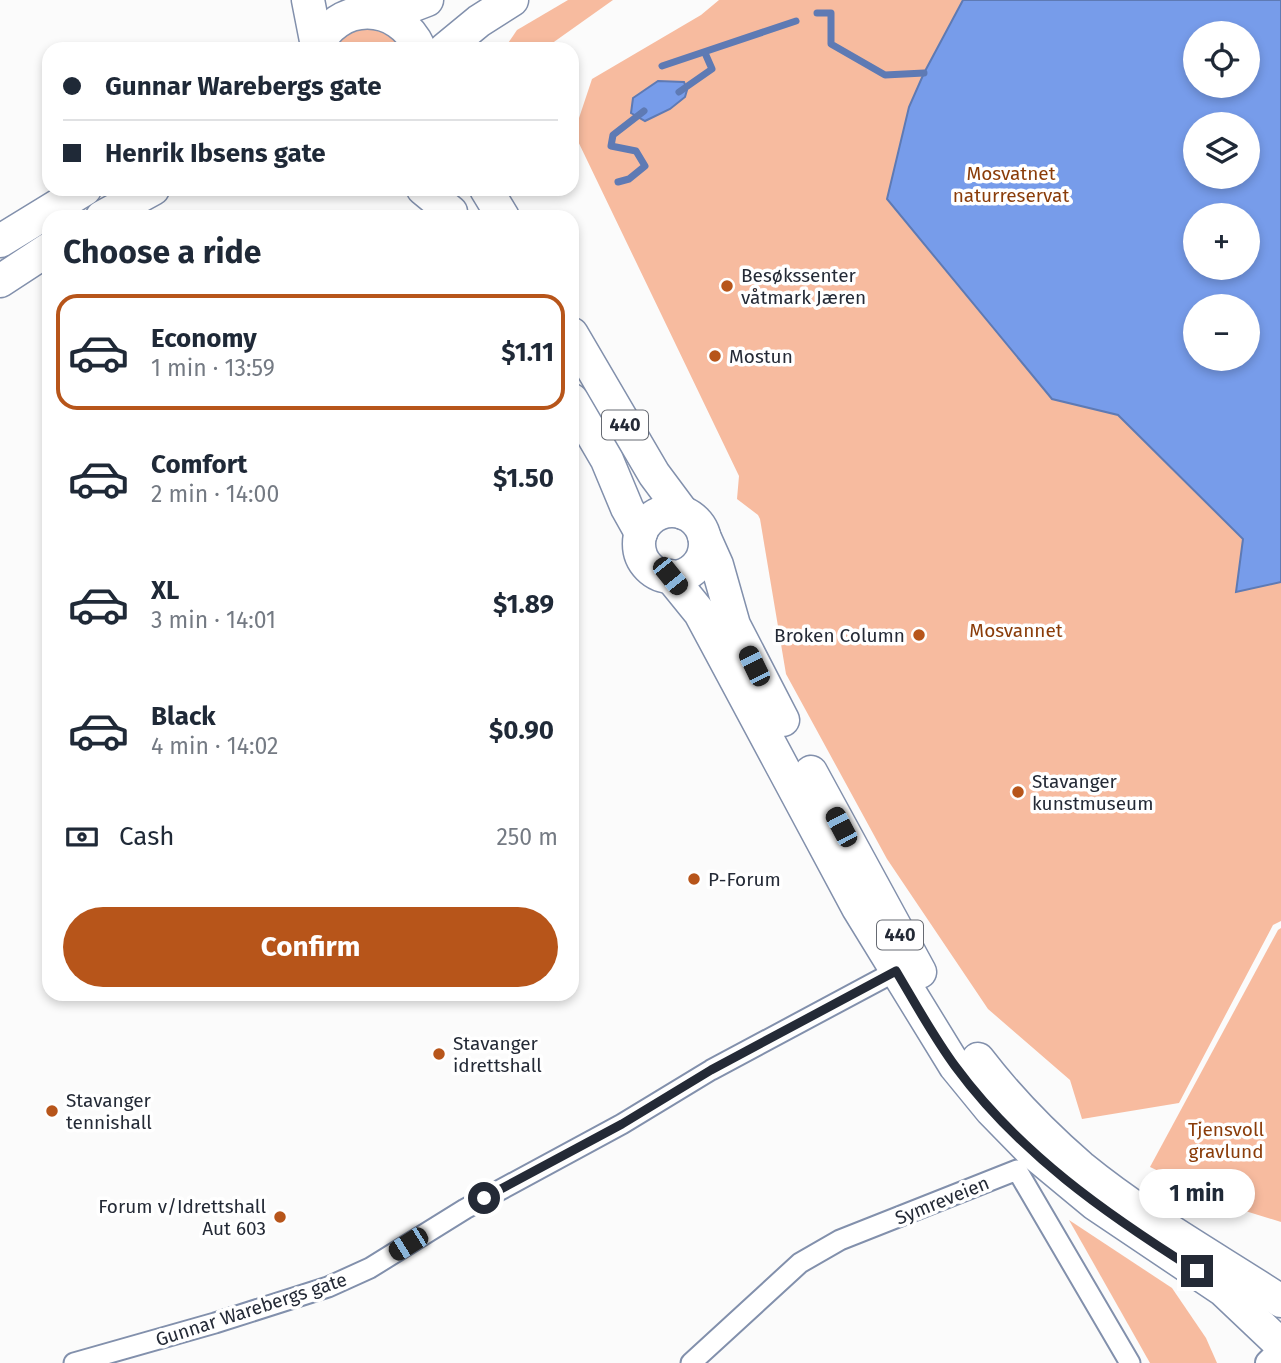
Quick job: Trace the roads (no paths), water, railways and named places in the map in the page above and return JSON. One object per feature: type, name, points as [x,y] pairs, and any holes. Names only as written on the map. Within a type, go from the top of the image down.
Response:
[{"type":"main road","points":[[308,0],[316,42]]},
{"type":"main road","points":[[321,42],[334,23],[351,14],[427,0]]},
{"type":"main road","points":[[454,42],[512,0]]},
{"type":"main road","points":[[379,9],[402,23],[417,42]]},
{"type":"main road","points":[[51,210],[74,196]]},
{"type":"main road","points":[[115,210],[140,196]]},
{"type":"main road","points":[[433,196],[448,206]]},
{"type":"main road","points":[[0,242],[42,216]]},
{"type":"main road","points":[[0,281],[42,254]]},
{"type":"main road","name":"440","points":[[579,346],[654,474],[693,524],[717,565],[734,625],[764,685],[920,972],[957,1032],[992,1077],[1034,1123],[1082,1167],[1133,1205],[1281,1301]]},
{"type":"main road","name":"440","points":[[579,412],[607,460],[627,508],[641,533],[640,552],[644,562],[651,569],[670,576],[700,613],[858,908],[955,1066],[991,1110],[1031,1151],[1095,1204],[1223,1290],[1281,1348]]},
{"type":"main road","points":[[641,533],[653,516],[663,512],[693,524],[702,556],[697,564],[680,575],[670,576]]},
{"type":"street","name":"Gunnar Warebergs gate","points":[[74,1363],[328,1287],[370,1268],[465,1209],[622,1124],[711,1070],[896,971]]},
{"type":"street","name":"Symreveien","points":[[691,1363],[800,1263],[818,1251],[1017,1170],[1130,1363]]},
{"type":"street","points":[[1268,1363],[1281,1348]]},
{"type":"water","points":[[963,0],[1281,0],[1281,582],[1236,592],[1243,539],[1118,415],[1052,399],[887,199],[909,107]]},
{"type":"water","points":[[658,81],[684,82],[687,90],[685,97],[670,109],[645,121],[631,113],[633,98]]},
{"type":"waterway","points":[[817,13],[831,13],[831,44],[885,75],[924,73]]},
{"type":"waterway","points":[[662,66],[796,21]]},
{"type":"waterway","points":[[679,92],[712,69],[705,53]]},
{"type":"waterway","points":[[618,182],[629,179],[645,166],[636,151],[611,146],[613,135],[644,111]]},
{"type":"place","name":"Besøkssenter våtmark Jæren","points":[[727,286]]},
{"type":"place","name":"Mostun","points":[[715,356]]},
{"type":"place","name":"Broken Column","points":[[919,635]]},
{"type":"place","name":"Stavanger kunstmuseum","points":[[1018,792]]},
{"type":"place","name":"P-Forum","points":[[694,879]]},
{"type":"place","name":"Stavanger idrettshall","points":[[439,1054]]},
{"type":"place","name":"Stavanger tennishall","points":[[52,1111]]},
{"type":"place","name":"Forum v/Idrettshall Aut 603","points":[[280,1217]]},
{"type":"park label","name":"Mosvatnet naturreservat","points":[[1011,184]]},
{"type":"park label","name":"Mosvannet","points":[[1016,630]]},
{"type":"park label","name":"Tjensvoll gravlund","points":[[1226,1140]]}]
